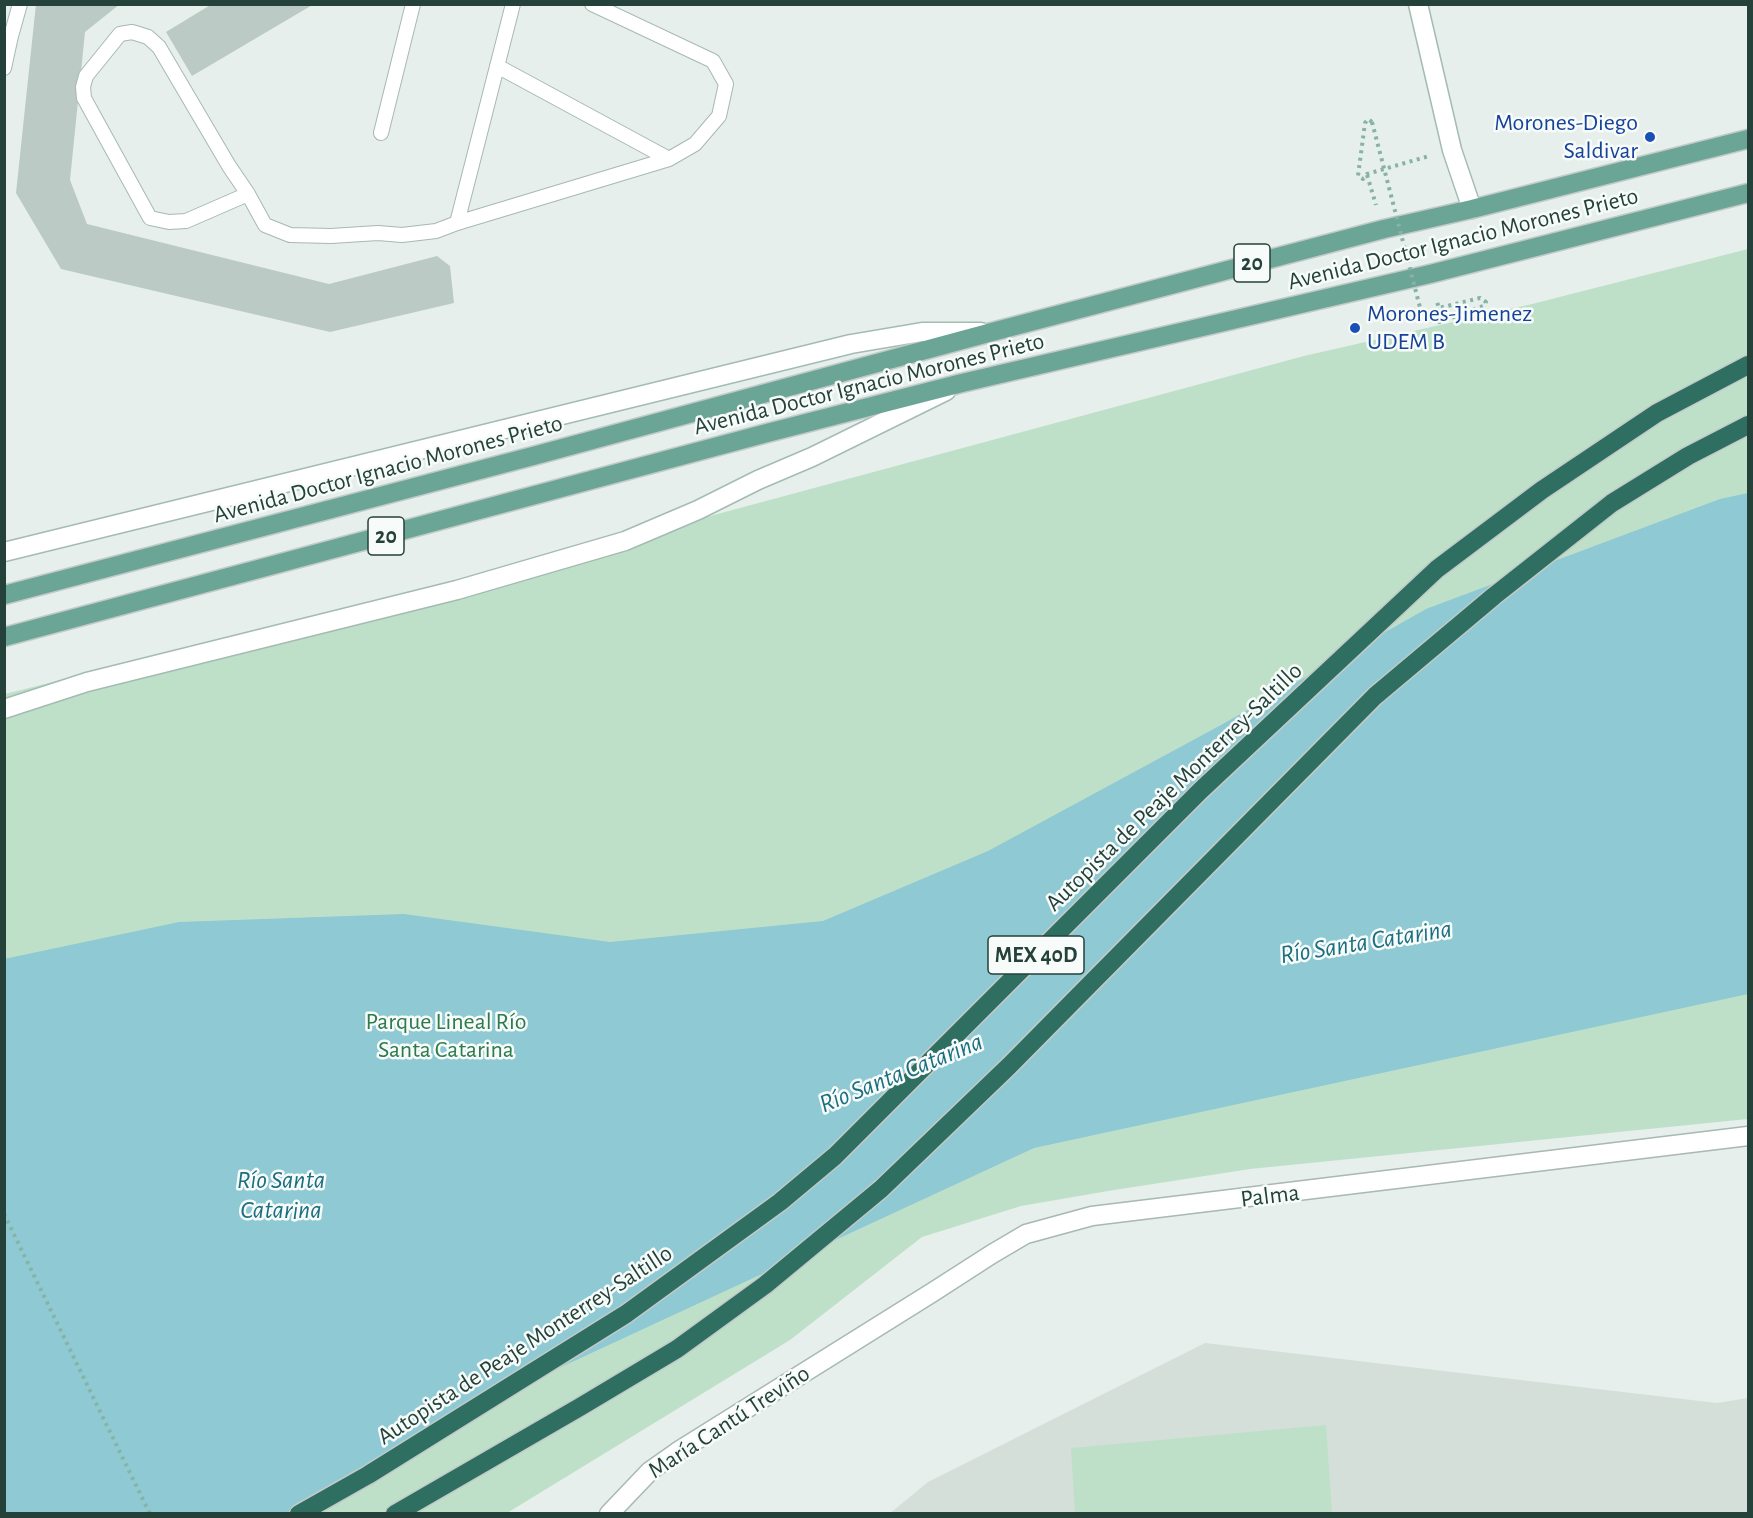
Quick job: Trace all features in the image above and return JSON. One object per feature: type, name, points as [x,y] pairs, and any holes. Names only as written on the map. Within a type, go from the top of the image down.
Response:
[{"type":"highway","name":"Autopista de Peaje Monterrey-Saltillo","points":[[299,1514],[368,1474],[626,1314],[780,1202],[835,1156],[1200,791],[1437,569],[1542,490],[1657,413],[1749,365]]},
{"type":"highway","name":"MEX 40D","points":[[395,1514],[677,1349],[765,1285],[881,1189],[1009,1066],[1375,696],[1494,596],[1612,502],[1688,456],[1749,426]]},
{"type":"main road","name":"Avenida Doctor Ignacio Morones Prieto","points":[[4,595],[1384,229],[1749,139]]},
{"type":"main road","name":"Avenida Doctor Ignacio Morones Prieto","points":[[4,637],[962,383],[1430,274],[1749,193]]},
{"type":"street","points":[[1418,4],[1452,150],[1472,209]]},
{"type":"street","name":"Avenida Doctor Ignacio Morones Prieto","points":[[4,552],[851,344],[922,332],[992,332]]},
{"type":"street","name":"20","points":[[4,709],[87,682],[457,590],[625,541],[812,457],[962,383]]},
{"type":"street","name":"Palma","points":[[827,1358],[1026,1234],[1092,1216],[1749,1136]]},
{"type":"street","name":"María Cantú Treviño","points":[[609,1514],[650,1471],[827,1358]]},
{"type":"lane","points":[[4,68],[20,4]]},
{"type":"lane","points":[[381,133],[413,4]]},
{"type":"lane","points":[[457,223],[513,4]]},
{"type":"lane","points":[[248,195],[186,221],[169,222],[150,218],[84,98],[83,87],[86,75],[120,34],[132,32],[148,37],[159,47],[248,195],[265,225],[290,235],[331,236],[378,233],[402,235],[436,231],[669,159],[695,144],[719,116],[726,84],[713,61],[592,4]]},
{"type":"lane","points":[[497,66],[669,159]]},
{"type":"path","points":[[1439,308],[1480,298],[1486,302],[1484,306],[1440,322],[1423,319],[1372,122],[1368,119],[1365,123],[1358,176],[1363,178],[1366,174],[1452,150]]},
{"type":"path","points":[[1366,174],[1384,229]]},
{"type":"path","points":[[4,1214],[150,1514]]},
{"type":"shaded area","points":[[1205,1343],[1717,1403],[1748,1398],[1748,1513],[889,1514],[928,1482]]},
{"type":"green space","name":"Parque Lineal Río Santa Catarina","points":[[1748,249],[1748,1119],[1250,1169],[1021,1206],[922,1237],[790,1340],[507,1513],[5,1514],[5,694],[662,529],[1304,356],[1532,304]]},
{"type":"green space","points":[[1326,1425],[1332,1513],[1075,1513],[1071,1448]]},
{"type":"water","name":"Río Santa Catarina","points":[[1748,493],[1748,994],[1034,1148],[423,1431],[289,1513],[5,1513],[4,959],[179,922],[404,914],[610,942],[823,921],[988,851],[1221,725],[1426,609],[1720,499]]},
{"type":"building","points":[[36,4],[120,4],[85,32],[70,180],[87,224],[329,284],[437,256],[450,266],[454,303],[330,332],[61,269],[16,193]]},
{"type":"building","points":[[212,4],[314,4],[192,76],[166,32]]},
{"type":"place","name":"Morones-Diego Saldivar","points":[[1650,137]]},
{"type":"place","name":"Morones-Jimenez UDEM B","points":[[1355,328]]}]
